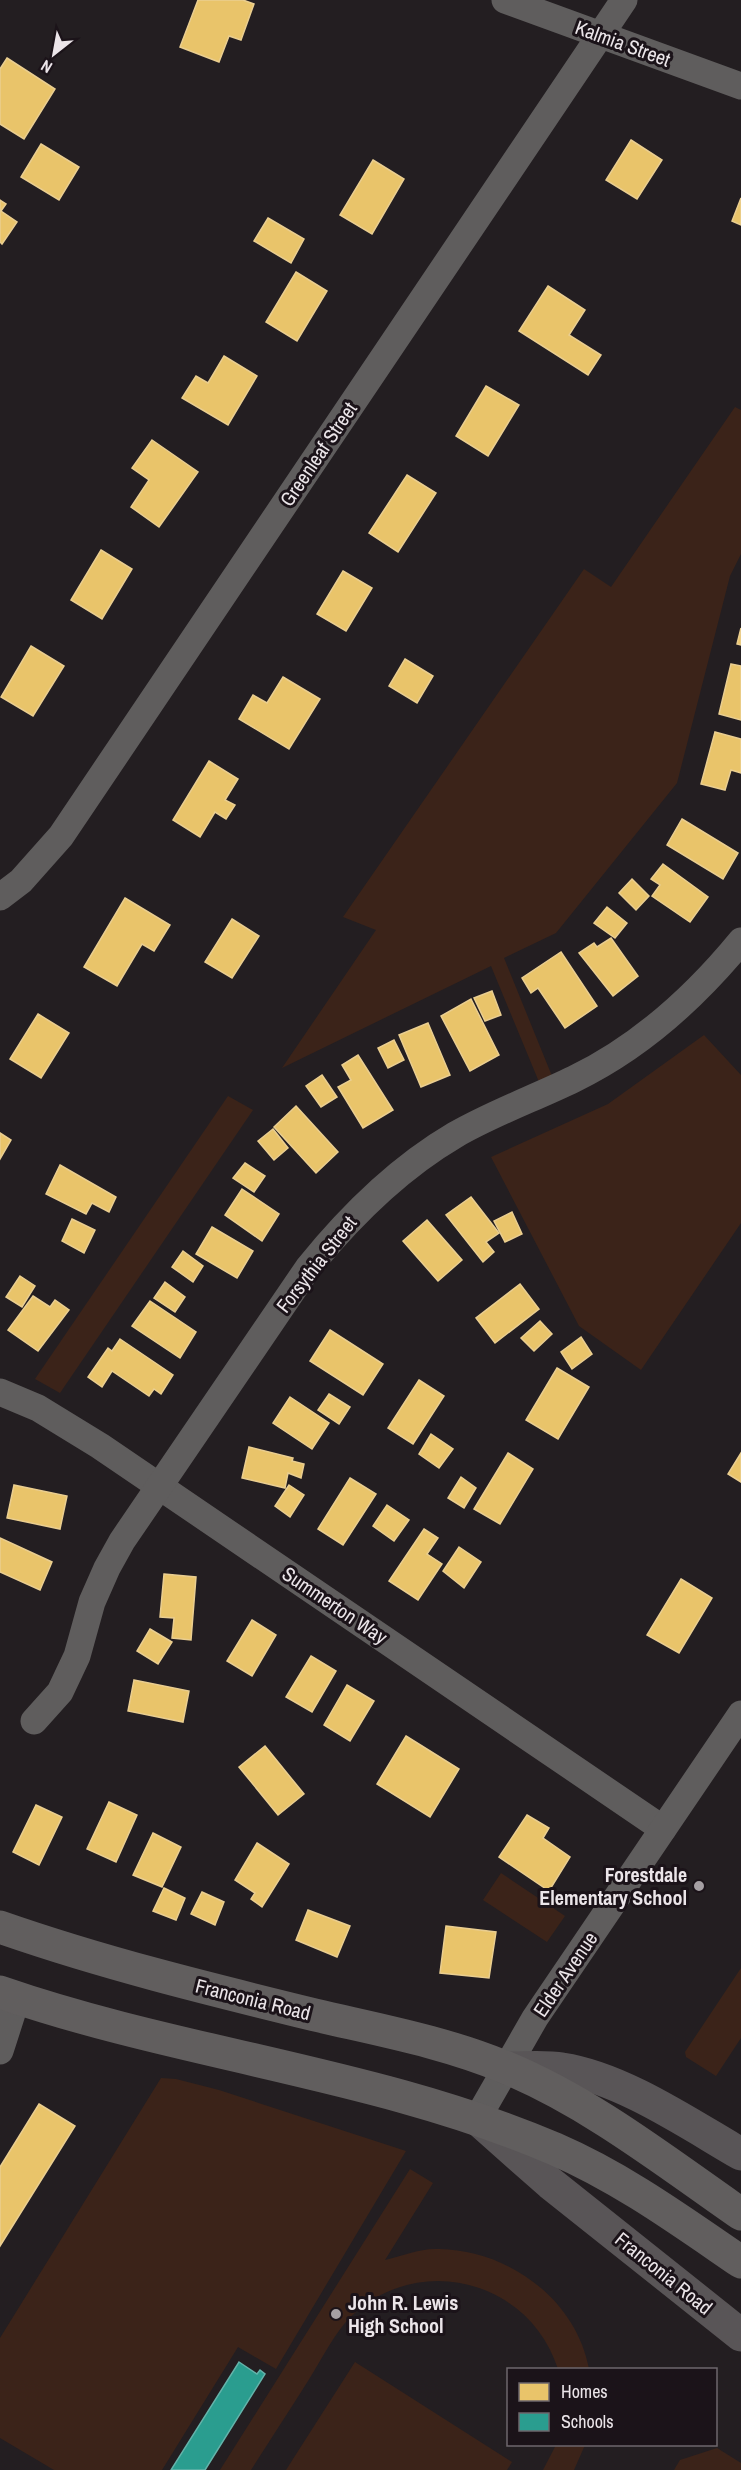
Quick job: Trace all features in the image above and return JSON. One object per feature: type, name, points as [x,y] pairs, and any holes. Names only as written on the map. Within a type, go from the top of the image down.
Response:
[{"type":"main road","name":"Franconia Road","points":[[0,1928],[169,1978],[434,2043],[507,2068],[544,2085],[598,2117],[741,2214]]},
{"type":"main road","name":"Franconia Road","points":[[9,1995],[121,2028],[416,2100],[477,2119],[556,2149],[609,2175],[662,2207],[741,2262]]},
{"type":"main road","name":"Franconia Road","points":[[507,2068],[562,2068],[600,2080],[650,2101],[741,2154]]},
{"type":"main road","name":"Franconia Road","points":[[477,2119],[550,2183],[741,2335]]},
{"type":"street","name":"Kalmia Street","points":[[505,0],[741,86]]},
{"type":"street","name":"Greenleaf Street","points":[[0,897],[21,881],[61,836],[624,0]]},
{"type":"street","name":"Forsythia Street","points":[[34,1721],[60,1692],[77,1656],[92,1602],[107,1568],[159,1486],[308,1268],[339,1229],[407,1168],[454,1136],[576,1078],[635,1043],[691,997],[741,941]]},
{"type":"street","name":"Summerton Way","points":[[0,1392],[38,1408],[159,1486],[663,1829]]},
{"type":"street","name":"Elder Avenue","points":[[477,2119],[535,2018],[741,1714]]},
{"type":"street","points":[[0,2051],[9,1995]]},
{"type":"shaded area","points":[[735,407],[741,410],[741,554],[730,576],[677,783],[556,933],[504,958],[552,1076],[539,1082],[491,966],[282,1068],[376,930],[343,917],[584,569],[611,587]]},
{"type":"shaded area","points":[[704,1035],[741,1075],[741,1223],[641,1370],[579,1326],[491,1157],[608,1104]]},
{"type":"shaded area","points":[[228,1096],[253,1110],[60,1393],[35,1379]]},
{"type":"shaded area","points":[[501,1873],[565,1916],[547,1942],[483,1900]]},
{"type":"shaded area","points":[[741,1968],[741,2038],[716,2076],[686,2057],[685,2052]]},
{"type":"shaded area","points":[[161,2078],[176,2079],[219,2090],[406,2151],[276,2369],[238,2347],[162,2470],[54,2470],[0,2438],[0,2338]]},
{"type":"shaded area","points":[[410,2169],[433,2183],[385,2260],[432,2249],[465,2252],[490,2258],[535,2283],[570,2321],[582,2344],[589,2368],[558,2368],[547,2344],[531,2322],[500,2297],[468,2285],[449,2282],[429,2281],[392,2290],[359,2309],[345,2323],[251,2470],[220,2470]]},
{"type":"shaded area","points":[[355,2362],[512,2462],[507,2470],[286,2470]]},
{"type":"shaded area","points":[[555,2446],[585,2446],[574,2470],[543,2470]]},
{"type":"shaded area","points":[[717,2448],[741,2463],[741,2470],[674,2470],[680,2460]]},
{"type":"building: Homes","points":[[198,0],[243,0],[254,4],[241,40],[229,36],[219,62],[180,47]]},
{"type":"building: Homes","points":[[7,58],[55,89],[24,139],[0,124],[0,69]]},
{"type":"building: Homes","points":[[631,140],[662,160],[637,199],[606,180]]},
{"type":"building: Homes","points":[[41,144],[79,167],[59,200],[21,177]]},
{"type":"building: Homes","points":[[373,160],[404,179],[372,234],[340,215]]},
{"type":"building: Homes","points":[[741,198],[741,225],[732,221]]},
{"type":"building: Homes","points":[[0,200],[6,204],[1,211],[17,222],[2,244],[0,242]]},
{"type":"building: Homes","points":[[268,218],[304,239],[291,263],[254,241]]},
{"type":"building: Homes","points":[[296,272],[327,291],[297,341],[266,322]]},
{"type":"building: Homes","points":[[548,286],[585,310],[569,335],[601,355],[588,375],[519,331]]},
{"type":"building: Homes","points":[[224,356],[257,376],[228,425],[182,398],[196,376],[208,383]]},
{"type":"building: Homes","points":[[486,386],[519,405],[488,456],[456,436]]},
{"type":"building: Homes","points":[[152,440],[198,472],[159,527],[131,507],[149,480],[132,468]]},
{"type":"building: Homes","points":[[407,475],[436,493],[398,552],[369,533]]},
{"type":"building: Homes","points":[[101,550],[132,569],[102,619],[71,600]]},
{"type":"building: Homes","points":[[343,571],[372,588],[346,631],[317,614]]},
{"type":"building: Homes","points":[[741,628],[741,645],[737,644]]},
{"type":"building: Homes","points":[[31,646],[64,666],[33,716],[1,697]]},
{"type":"building: Homes","points":[[405,659],[433,676],[417,703],[389,686]]},
{"type":"building: Homes","points":[[731,664],[741,666],[741,720],[719,714]]},
{"type":"building: Homes","points":[[283,677],[320,699],[289,749],[239,719],[253,695],[267,703]]},
{"type":"building: Homes","points":[[715,732],[741,739],[741,773],[731,770],[725,790],[701,784]]},
{"type":"building: Homes","points":[[209,761],[238,779],[225,800],[235,805],[226,819],[215,812],[200,837],[173,820]]},
{"type":"building: Homes","points":[[682,819],[738,853],[723,879],[667,845]]},
{"type":"building: Homes","points":[[663,864],[708,897],[690,922],[652,896],[660,885],[651,879]]},
{"type":"building: Homes","points":[[632,879],[649,896],[636,910],[619,893]]},
{"type":"building: Homes","points":[[125,898],[170,925],[154,951],[142,944],[117,986],[84,967]]},
{"type":"building: Homes","points":[[607,907],[627,923],[615,938],[594,923]]},
{"type":"building: Homes","points":[[232,919],[259,936],[232,978],[205,962]]},
{"type":"building: Homes","points":[[611,938],[638,976],[613,996],[579,953],[594,943],[597,947]]},
{"type":"building: Homes","points":[[561,952],[597,1006],[565,1028],[538,988],[531,993],[522,978]]},
{"type":"building: Homes","points":[[492,991],[501,1015],[485,1021],[474,998]]},
{"type":"building: Homes","points":[[471,999],[499,1055],[470,1071],[441,1016]]},
{"type":"building: Homes","points":[[38,1014],[69,1033],[41,1078],[10,1059]]},
{"type":"building: Homes","points":[[428,1023],[450,1075],[421,1087],[399,1035]]},
{"type":"building: Homes","points":[[394,1040],[404,1060],[388,1068],[378,1048]]},
{"type":"building: Homes","points":[[358,1055],[393,1110],[363,1128],[338,1087],[351,1080],[342,1065]]},
{"type":"building: Homes","points":[[322,1075],[337,1097],[321,1107],[306,1086]]},
{"type":"building: Homes","points":[[296,1106],[338,1152],[316,1173],[274,1127]]},
{"type":"building: Homes","points":[[273,1129],[288,1148],[274,1160],[258,1141]]},
{"type":"building: Homes","points":[[0,1133],[11,1140],[0,1159]]},
{"type":"building: Homes","points":[[245,1163],[265,1176],[254,1192],[233,1178]]},
{"type":"building: Homes","points":[[60,1165],[116,1197],[109,1212],[92,1203],[86,1214],[46,1194]]},
{"type":"building: Homes","points":[[242,1189],[279,1214],[262,1241],[225,1215]]},
{"type":"building: Homes","points":[[471,1197],[499,1233],[486,1242],[494,1252],[483,1262],[446,1215]]},
{"type":"building: Homes","points":[[512,1212],[522,1234],[505,1242],[494,1221]]},
{"type":"building: Homes","points":[[72,1219],[95,1230],[84,1253],[62,1241]]},
{"type":"building: Homes","points":[[427,1220],[462,1260],[438,1281],[403,1241]]},
{"type":"building: Homes","points":[[212,1227],[253,1251],[237,1278],[196,1254]]},
{"type":"building: Homes","points":[[183,1251],[203,1266],[193,1282],[172,1267]]},
{"type":"building: Homes","points":[[20,1276],[35,1286],[22,1307],[6,1297]]},
{"type":"building: Homes","points":[[165,1282],[185,1297],[175,1312],[154,1298]]},
{"type":"building: Homes","points":[[520,1284],[539,1309],[495,1343],[476,1318]]},
{"type":"building: Homes","points":[[33,1296],[50,1307],[55,1300],[69,1310],[38,1351],[8,1330]]},
{"type":"building: Homes","points":[[150,1301],[196,1332],[180,1358],[132,1326]]},
{"type":"building: Homes","points":[[540,1321],[552,1334],[534,1351],[521,1338]]},
{"type":"building: Homes","points":[[330,1330],[383,1364],[363,1395],[310,1361]]},
{"type":"building: Homes","points":[[581,1337],[592,1354],[572,1369],[561,1352]]},
{"type":"building: Homes","points":[[120,1339],[173,1375],[161,1394],[154,1389],[149,1396],[112,1371],[102,1387],[88,1377],[108,1348],[112,1351]]},
{"type":"building: Homes","points":[[557,1368],[589,1387],[558,1439],[526,1420]]},
{"type":"building: Homes","points":[[419,1380],[444,1396],[413,1444],[388,1428]]},
{"type":"building: Homes","points":[[329,1394],[350,1407],[339,1424],[318,1410]]},
{"type":"building: Homes","points":[[290,1397],[329,1423],[312,1449],[273,1423]]},
{"type":"building: Homes","points":[[431,1434],[453,1449],[439,1468],[419,1454]]},
{"type":"building: Homes","points":[[249,1447],[293,1458],[292,1461],[304,1464],[301,1478],[288,1473],[285,1488],[242,1478]]},
{"type":"building: Homes","points":[[508,1453],[533,1469],[500,1524],[474,1509]]},
{"type":"building: Homes","points":[[741,1453],[741,1482],[728,1474]]},
{"type":"building: Homes","points":[[461,1477],[476,1488],[464,1508],[448,1498]]},
{"type":"building: Homes","points":[[350,1478],[376,1494],[343,1545],[318,1529]]},
{"type":"building: Homes","points":[[14,1485],[67,1496],[60,1529],[7,1518]]},
{"type":"building: Homes","points":[[289,1485],[304,1495],[290,1517],[275,1506]]},
{"type":"building: Homes","points":[[387,1505],[409,1520],[394,1541],[373,1526]]},
{"type":"building: Homes","points":[[424,1529],[438,1538],[427,1554],[442,1564],[418,1600],[389,1581]]},
{"type":"building: Homes","points":[[0,1538],[52,1562],[40,1590],[0,1572]]},
{"type":"building: Homes","points":[[459,1547],[481,1562],[464,1588],[443,1571]]},
{"type":"building: Homes","points":[[164,1574],[196,1577],[191,1640],[172,1638],[174,1618],[160,1617]]},
{"type":"building: Homes","points":[[681,1579],[712,1598],[679,1653],[647,1635]]},
{"type":"building: Homes","points":[[252,1620],[276,1635],[252,1676],[227,1661]]},
{"type":"building: Homes","points":[[150,1629],[172,1642],[158,1664],[137,1651]]},
{"type":"building: Homes","points":[[311,1656],[336,1671],[312,1712],[286,1697]]},
{"type":"building: Homes","points":[[134,1680],[189,1691],[183,1722],[128,1711]]},
{"type":"building: Homes","points":[[347,1685],[374,1701],[350,1741],[324,1725]]},
{"type":"building: Homes","points":[[406,1736],[459,1769],[430,1817],[377,1784]]},
{"type":"building: Homes","points":[[265,1746],[304,1794],[278,1815],[239,1767]]},
{"type":"building: Homes","points":[[109,1802],[137,1815],[116,1862],[87,1849]]},
{"type":"building: Homes","points":[[36,1805],[62,1817],[39,1865],[13,1852]]},
{"type":"building: Homes","points":[[527,1815],[549,1828],[543,1838],[570,1857],[549,1891],[499,1857]]},
{"type":"building: Homes","points":[[153,1833],[181,1847],[162,1887],[133,1875]]},
{"type":"building: Homes","points":[[257,1843],[289,1864],[262,1907],[251,1899],[255,1893],[235,1880]]},
{"type":"building: Homes","points":[[164,1888],[185,1898],[176,1920],[153,1911]]},
{"type":"building: Homes","points":[[202,1892],[224,1902],[215,1925],[191,1914]]},
{"type":"building: Homes","points":[[308,1910],[350,1926],[337,1957],[296,1940]]},
{"type":"building: Homes","points":[[446,1926],[496,1932],[489,1978],[440,1973]]},
{"type":"building: Homes","points":[[39,2104],[75,2126],[0,2246],[0,2167]]},
{"type":"building: Schools","points":[[239,2362],[257,2374],[260,2370],[265,2374],[205,2470],[171,2470]]},
{"type":"place","name":"Forestdale Elementary School","points":[[699,1886]]},
{"type":"place","name":"John R. Lewis High School","points":[[336,2314]]}]
